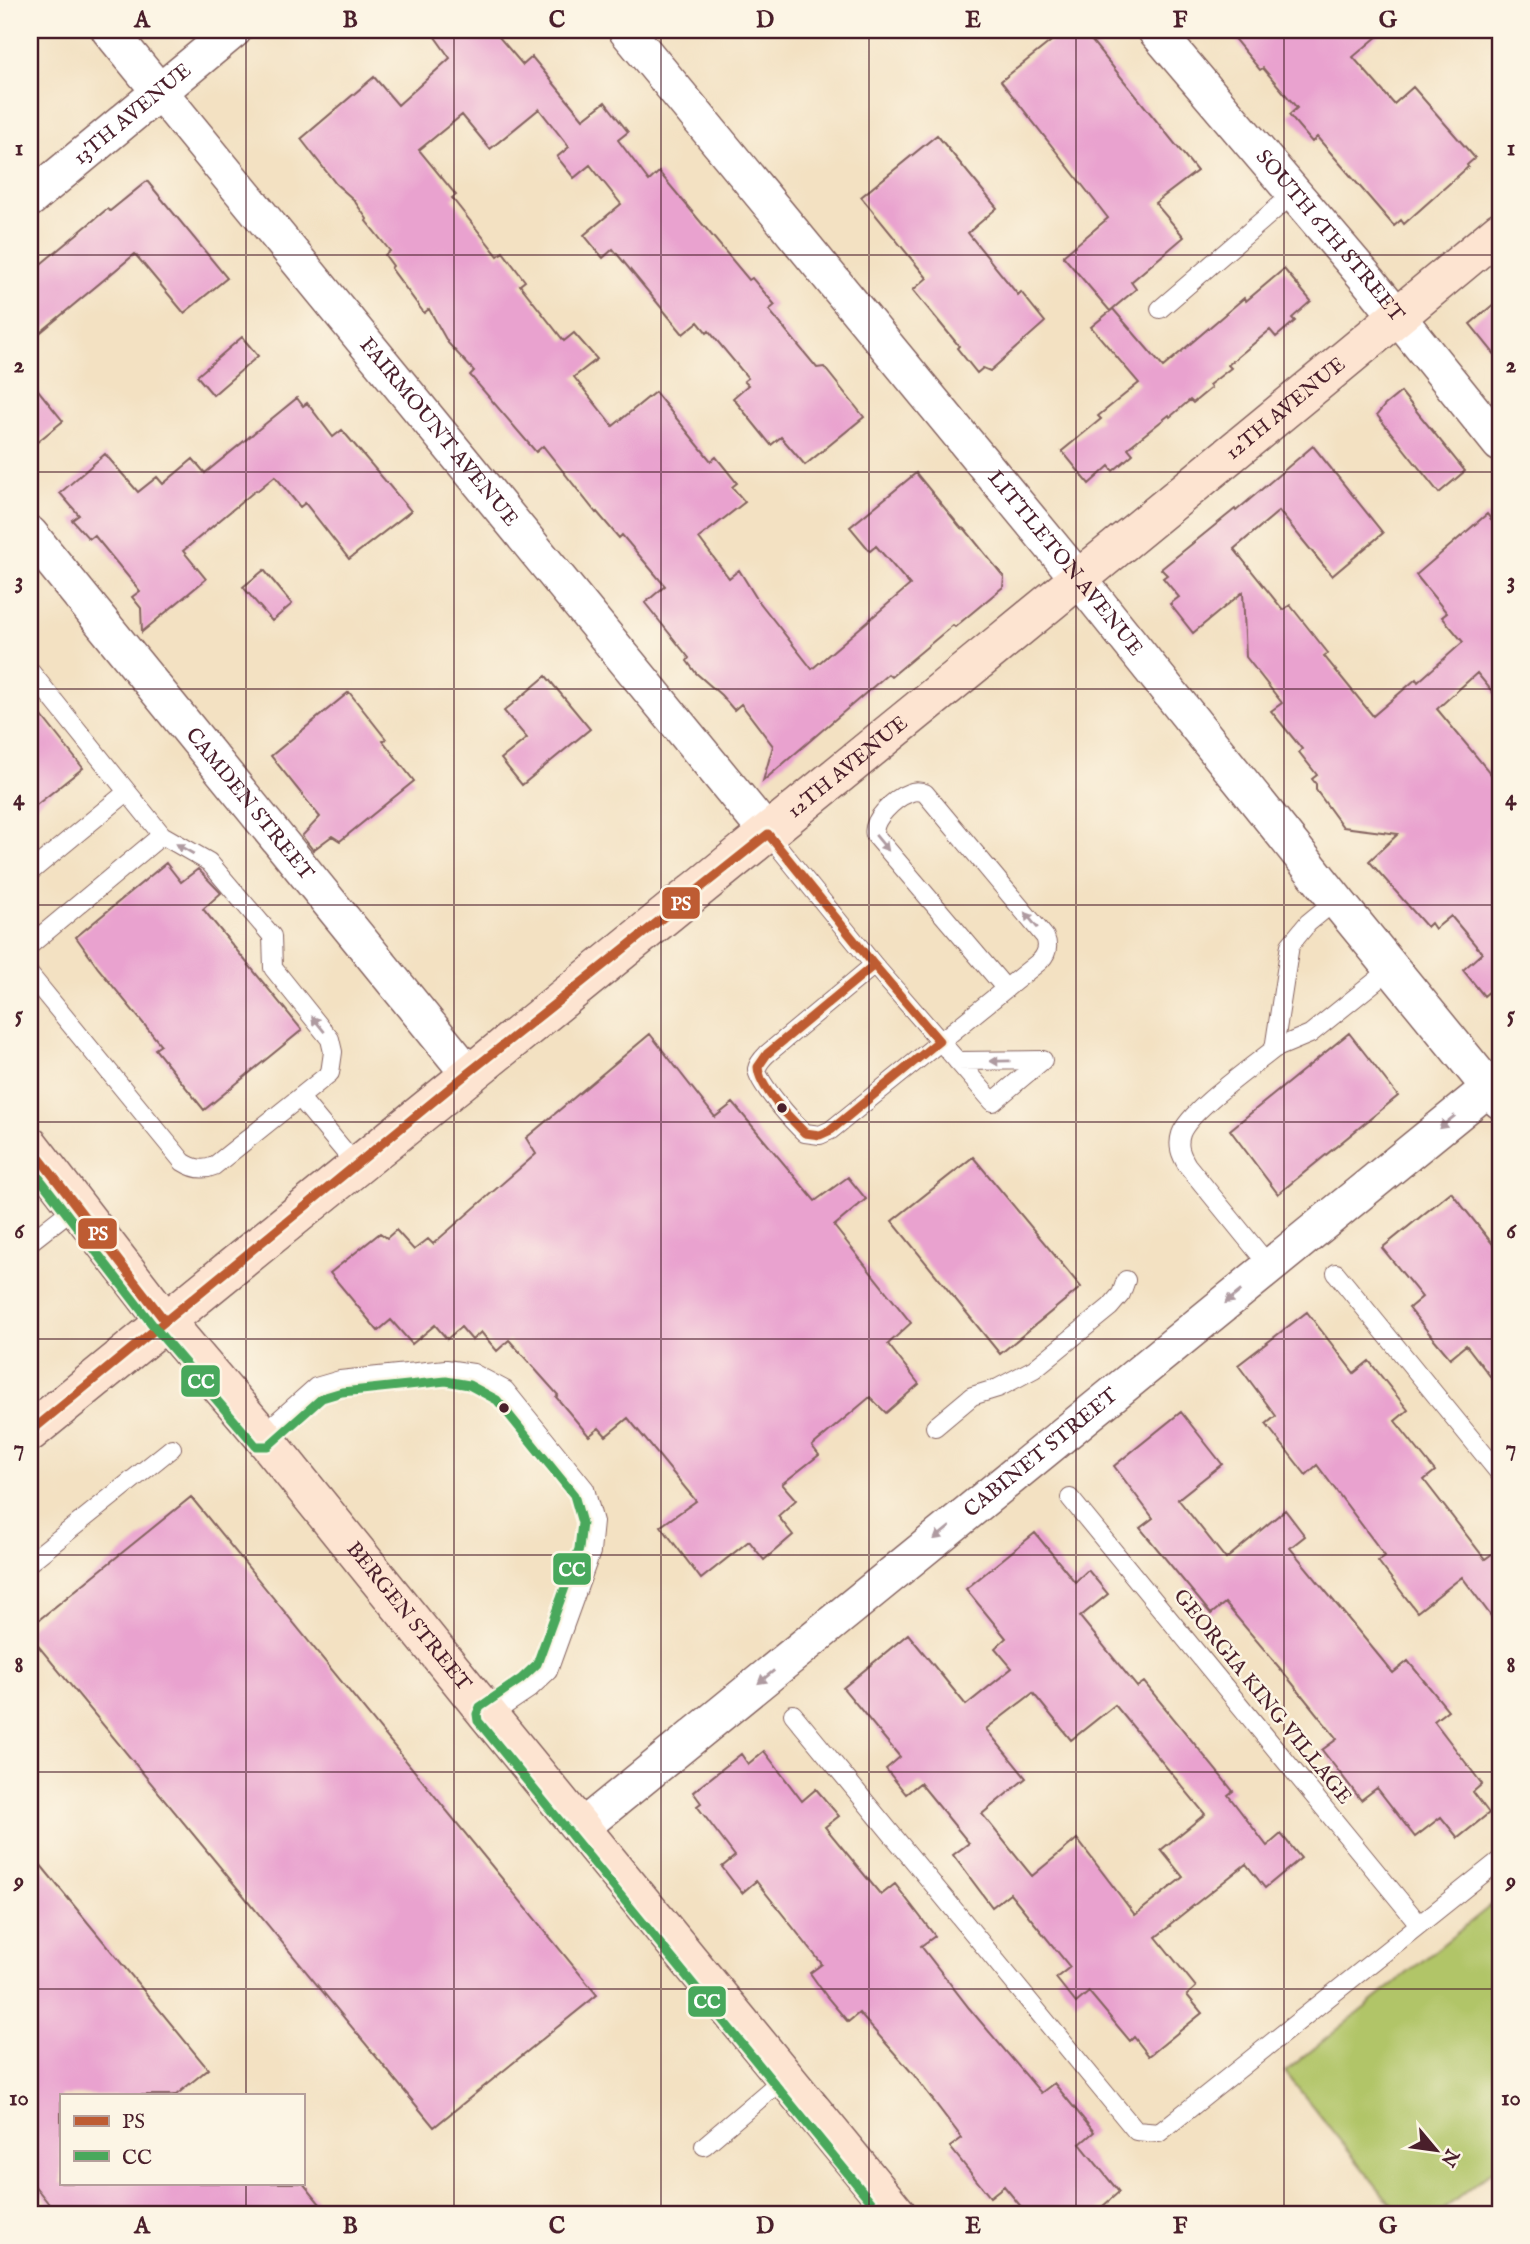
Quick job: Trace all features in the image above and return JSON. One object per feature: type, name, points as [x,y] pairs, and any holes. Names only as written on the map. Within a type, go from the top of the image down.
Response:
[{"type":"street","name":"FAIRMOUNT AVENUE","points":[[109,30],[768,834]]},
{"type":"street","name":"13TH AVENUE","points":[[30,199],[234,30]]},
{"type":"street","name":"LITTLETON AVENUE","points":[[626,30],[1079,578],[1336,900],[1497,1089]]},
{"type":"street","name":"SOUTH 6TH STREET","points":[[1155,30],[1368,280],[1500,444]]},
{"type":"street","name":"12TH AVENUE","points":[[30,1432],[468,1073],[768,834],[1500,231]]},
{"type":"street","name":"CAMDEN STREET","points":[[30,534],[468,1073]]},
{"type":"street","name":"CABINET STREET","points":[[582,1826],[1270,1267],[1497,1089]]},
{"type":"street","name":"BERGEN STREET","points":[[30,1146],[165,1321],[262,1435],[897,2214]]},
{"type":"lane","points":[[1160,309],[1293,194]]},
{"type":"lane","points":[[30,671],[162,835],[209,862],[271,936],[273,968],[330,1039],[333,1052],[330,1073],[214,1166],[207,1169],[190,1166],[183,1162],[30,975]]},
{"type":"lane","points":[[30,872],[127,792]]},
{"type":"lane","points":[[874,965],[767,1054],[758,1066],[761,1082],[802,1130],[815,1135],[831,1130],[939,1041],[1006,989],[1043,958],[1048,946],[1045,937],[925,793],[909,792],[878,818],[873,829],[875,835],[1006,989]]},
{"type":"lane","points":[[768,834],[874,965],[939,1041],[993,1102],[1043,1060],[957,1061]]},
{"type":"lane","points":[[30,945],[162,835]]},
{"type":"lane","points":[[1273,1049],[1290,945],[1308,923],[1336,900]]},
{"type":"lane","points":[[1270,1267],[1186,1165],[1180,1150],[1182,1131],[1196,1114],[1273,1049],[1310,1034],[1392,968]]},
{"type":"lane","points":[[300,1098],[356,1165]]},
{"type":"lane","points":[[30,1242],[76,1206]]},
{"type":"lane","points":[[1336,1273],[1500,1474]]},
{"type":"lane","points":[[935,1427],[972,1396],[998,1388],[1034,1369],[1110,1307],[1121,1294],[1126,1280]]},
{"type":"lane","points":[[262,1435],[316,1387],[340,1380],[446,1369],[473,1373],[505,1390],[585,1489],[594,1522],[591,1552],[548,1671],[529,1689],[489,1716]]},
{"type":"lane","points":[[30,1562],[172,1448]]},
{"type":"lane","name":"GEORGIA KING VILLAGE","points":[[1070,1498],[1419,1924]]},
{"type":"lane","points":[[793,1714],[1136,2131],[1159,2133],[1500,1860]]},
{"type":"lane","points":[[704,2146],[785,2077]]},
{"type":"green space","points":[[1500,1898],[1500,2164],[1438,2214],[1399,2214],[1285,2072]]},
{"type":"building","points":[[430,30],[493,30],[523,65],[532,57],[583,119],[605,102],[628,132],[618,140],[649,181],[659,172],[749,280],[752,278],[775,305],[769,310],[817,368],[824,367],[864,417],[805,465],[781,437],[771,445],[733,398],[748,385],[744,381],[748,378],[709,331],[707,333],[698,322],[683,334],[613,249],[603,258],[584,235],[621,204],[590,165],[574,178],[557,157],[569,147],[539,109],[490,149],[462,115],[419,150],[456,195],[452,198],[498,256],[503,252],[525,281],[520,285],[564,341],[574,333],[597,359],[574,377],[613,426],[655,392],[711,461],[716,457],[737,483],[732,487],[745,502],[699,538],[729,578],[739,570],[757,599],[812,669],[910,585],[876,546],[870,551],[850,527],[916,473],[1004,577],[1003,587],[891,677],[888,674],[763,781],[773,746],[741,704],[734,710],[696,673],[687,661],[689,658],[645,603],[665,586],[622,535],[619,538],[596,513],[543,446],[536,452],[470,375],[474,371],[448,343],[429,309],[424,313],[391,268],[393,266],[385,255],[390,251],[366,221],[353,199],[336,184],[301,139],[374,77],[398,105],[450,58]]},
{"type":"building","points":[[1065,30],[1083,30],[1197,171],[1155,203],[1184,237],[1131,282],[1136,289],[1110,311],[1063,256],[1108,218],[1001,81]]},
{"type":"building","points":[[1227,30],[1385,30],[1353,57],[1394,104],[1413,87],[1475,158],[1404,224],[1401,220],[1394,226],[1317,137],[1312,142],[1289,115],[1297,108],[1263,68],[1260,70]]},
{"type":"building","points":[[937,135],[997,208],[968,233],[1018,295],[1021,292],[1045,322],[990,371],[983,368],[977,373],[957,348],[959,346],[913,290],[927,278],[861,197]]},
{"type":"building","points":[[147,181],[227,278],[184,313],[135,254],[30,341],[30,273],[107,209],[110,211]]},
{"type":"building","points":[[1284,269],[1311,301],[1292,318],[1295,321],[1276,337],[1270,330],[1228,365],[1231,368],[1209,385],[1211,388],[1193,403],[1190,400],[1170,417],[1169,415],[1128,448],[1133,454],[1113,471],[1109,466],[1089,484],[1062,451],[1101,419],[1098,416],[1139,383],[1091,327],[1113,309],[1163,367],[1244,298],[1246,301]]},
{"type":"building","points":[[1500,299],[1500,361],[1470,324]]},
{"type":"building","points":[[242,337],[258,356],[213,395],[197,376]]},
{"type":"building","points":[[30,380],[63,421],[30,448]]},
{"type":"building","points":[[1401,392],[1465,471],[1439,493],[1377,415]]},
{"type":"building","points":[[297,398],[303,406],[307,403],[333,437],[342,430],[411,511],[349,559],[305,503],[300,507],[275,476],[183,551],[206,579],[142,632],[141,608],[132,597],[140,591],[94,535],[89,539],[72,520],[79,515],[60,493],[105,454],[138,492],[157,477],[163,484],[193,459],[205,473]]},
{"type":"building","points":[[1313,446],[1383,533],[1332,576],[1279,511],[1234,549],[1283,610],[1290,605],[1328,653],[1324,656],[1373,716],[1416,679],[1418,682],[1463,642],[1442,617],[1447,613],[1416,575],[1487,514],[1500,530],[1500,701],[1477,673],[1437,709],[1500,785],[1500,982],[1484,996],[1463,970],[1482,953],[1451,916],[1435,929],[1431,923],[1427,927],[1369,861],[1398,834],[1343,827],[1316,790],[1312,779],[1317,775],[1299,752],[1302,749],[1271,711],[1282,703],[1246,657],[1243,592],[1193,633],[1170,604],[1179,597],[1163,578],[1167,575],[1161,569]]},
{"type":"building","points":[[264,570],[292,604],[272,621],[243,587]]},
{"type":"building","points":[[546,676],[590,729],[522,785],[501,759],[527,738],[504,711]]},
{"type":"building","points":[[349,692],[386,739],[383,741],[414,781],[340,841],[332,836],[313,850],[302,836],[320,817],[271,756]]},
{"type":"building","points":[[30,701],[83,768],[30,810]]},
{"type":"building","points":[[166,863],[181,882],[198,869],[221,893],[203,909],[302,1030],[204,1110],[155,1049],[161,1045],[76,937]]},
{"type":"building","points":[[1349,1033],[1398,1096],[1278,1194],[1230,1130]]},
{"type":"building","points":[[650,1034],[715,1117],[733,1103],[815,1201],[848,1177],[866,1199],[834,1226],[911,1323],[888,1344],[919,1384],[886,1413],[870,1397],[812,1446],[819,1455],[782,1484],[796,1500],[778,1516],[793,1535],[764,1560],[749,1541],[701,1579],[661,1526],[696,1501],[628,1418],[606,1436],[599,1428],[589,1436],[556,1397],[558,1395],[509,1340],[497,1351],[481,1332],[472,1340],[461,1327],[447,1339],[435,1325],[412,1344],[391,1320],[378,1331],[330,1273],[380,1233],[387,1238],[396,1230],[414,1250],[428,1239],[433,1244],[536,1154],[526,1138]]},
{"type":"building","points":[[973,1157],[1081,1287],[1000,1354],[892,1221]]},
{"type":"building","points":[[1451,1192],[1500,1253],[1500,1389],[1466,1345],[1450,1358],[1429,1333],[1409,1308],[1422,1297],[1382,1248]]},
{"type":"building","points":[[1307,1312],[1354,1373],[1369,1361],[1408,1410],[1395,1421],[1435,1471],[1424,1480],[1485,1559],[1500,1548],[1500,1628],[1462,1577],[1417,1612],[1378,1561],[1385,1556],[1317,1465],[1306,1475],[1266,1424],[1276,1416],[1238,1365]]},
{"type":"building","points":[[1181,1412],[1222,1464],[1178,1499],[1226,1559],[1285,1510],[1305,1536],[1290,1548],[1393,1673],[1408,1661],[1448,1710],[1434,1721],[1482,1784],[1473,1792],[1489,1813],[1458,1838],[1441,1817],[1415,1837],[1377,1788],[1361,1800],[1322,1750],[1337,1739],[1288,1678],[1225,1603],[1211,1614],[1140,1528],[1153,1518],[1114,1466]]},
{"type":"building","points":[[191,1497],[597,1995],[434,2127],[30,1636],[30,1627]]},
{"type":"building","points":[[1035,1533],[1075,1582],[1088,1570],[1108,1594],[1080,1617],[1137,1687],[1144,1682],[1233,1791],[1228,1795],[1267,1846],[1281,1834],[1301,1858],[1265,1888],[1246,1864],[1156,1937],[1196,1987],[1187,1995],[1202,2013],[1149,2056],[1134,2037],[1130,2041],[1089,1992],[1076,2003],[1056,1978],[1070,1967],[1010,1893],[992,1907],[953,1855],[969,1843],[920,1783],[906,1794],[886,1769],[900,1757],[843,1688],[908,1634],[966,1705],[1012,1668],[995,1648],[1006,1638],[966,1589]],"holes":[[[1033,1693],[1071,1740],[1115,1705],[1205,1814],[1161,1850],[1183,1877],[1135,1915],[1077,1839],[1032,1876],[982,1814],[1026,1778],[986,1729]]]},
{"type":"building","points":[[764,1751],[802,1801],[816,1789],[839,1816],[825,1827],[881,1895],[895,1884],[935,1936],[921,1946],[1041,2093],[1054,2083],[1094,2132],[1080,2144],[1119,2192],[1094,2214],[1027,2214],[1004,2186],[990,2197],[950,2147],[962,2138],[913,2074],[859,2013],[848,2022],[827,1997],[810,1973],[822,1964],[756,1881],[742,1893],[722,1867],[735,1856],[697,1806],[701,1803],[693,1792],[741,1754],[748,1764]]},
{"type":"building","points":[[30,1852],[208,2069],[177,2094],[60,2094],[60,2184],[304,2184],[328,2214],[57,2214],[30,2180]]},
{"type":"transit line","name":"PS","points":[[30,1432],[468,1073],[768,834],[874,965]]},
{"type":"transit line","name":"PS","points":[[874,965],[939,1041],[831,1130],[820,1135],[805,1133],[769,1093],[758,1067],[767,1054],[874,965]]},
{"type":"transit line","name":"PS","points":[[30,1146],[165,1321]]},
{"type":"transit line","name":"CC","points":[[30,1166],[155,1328],[256,1446],[268,1446],[322,1398],[342,1392],[446,1381],[469,1385],[497,1400],[574,1495],[582,1523],[579,1549],[537,1664],[521,1679],[480,1707],[478,1721],[881,2214]]}]
